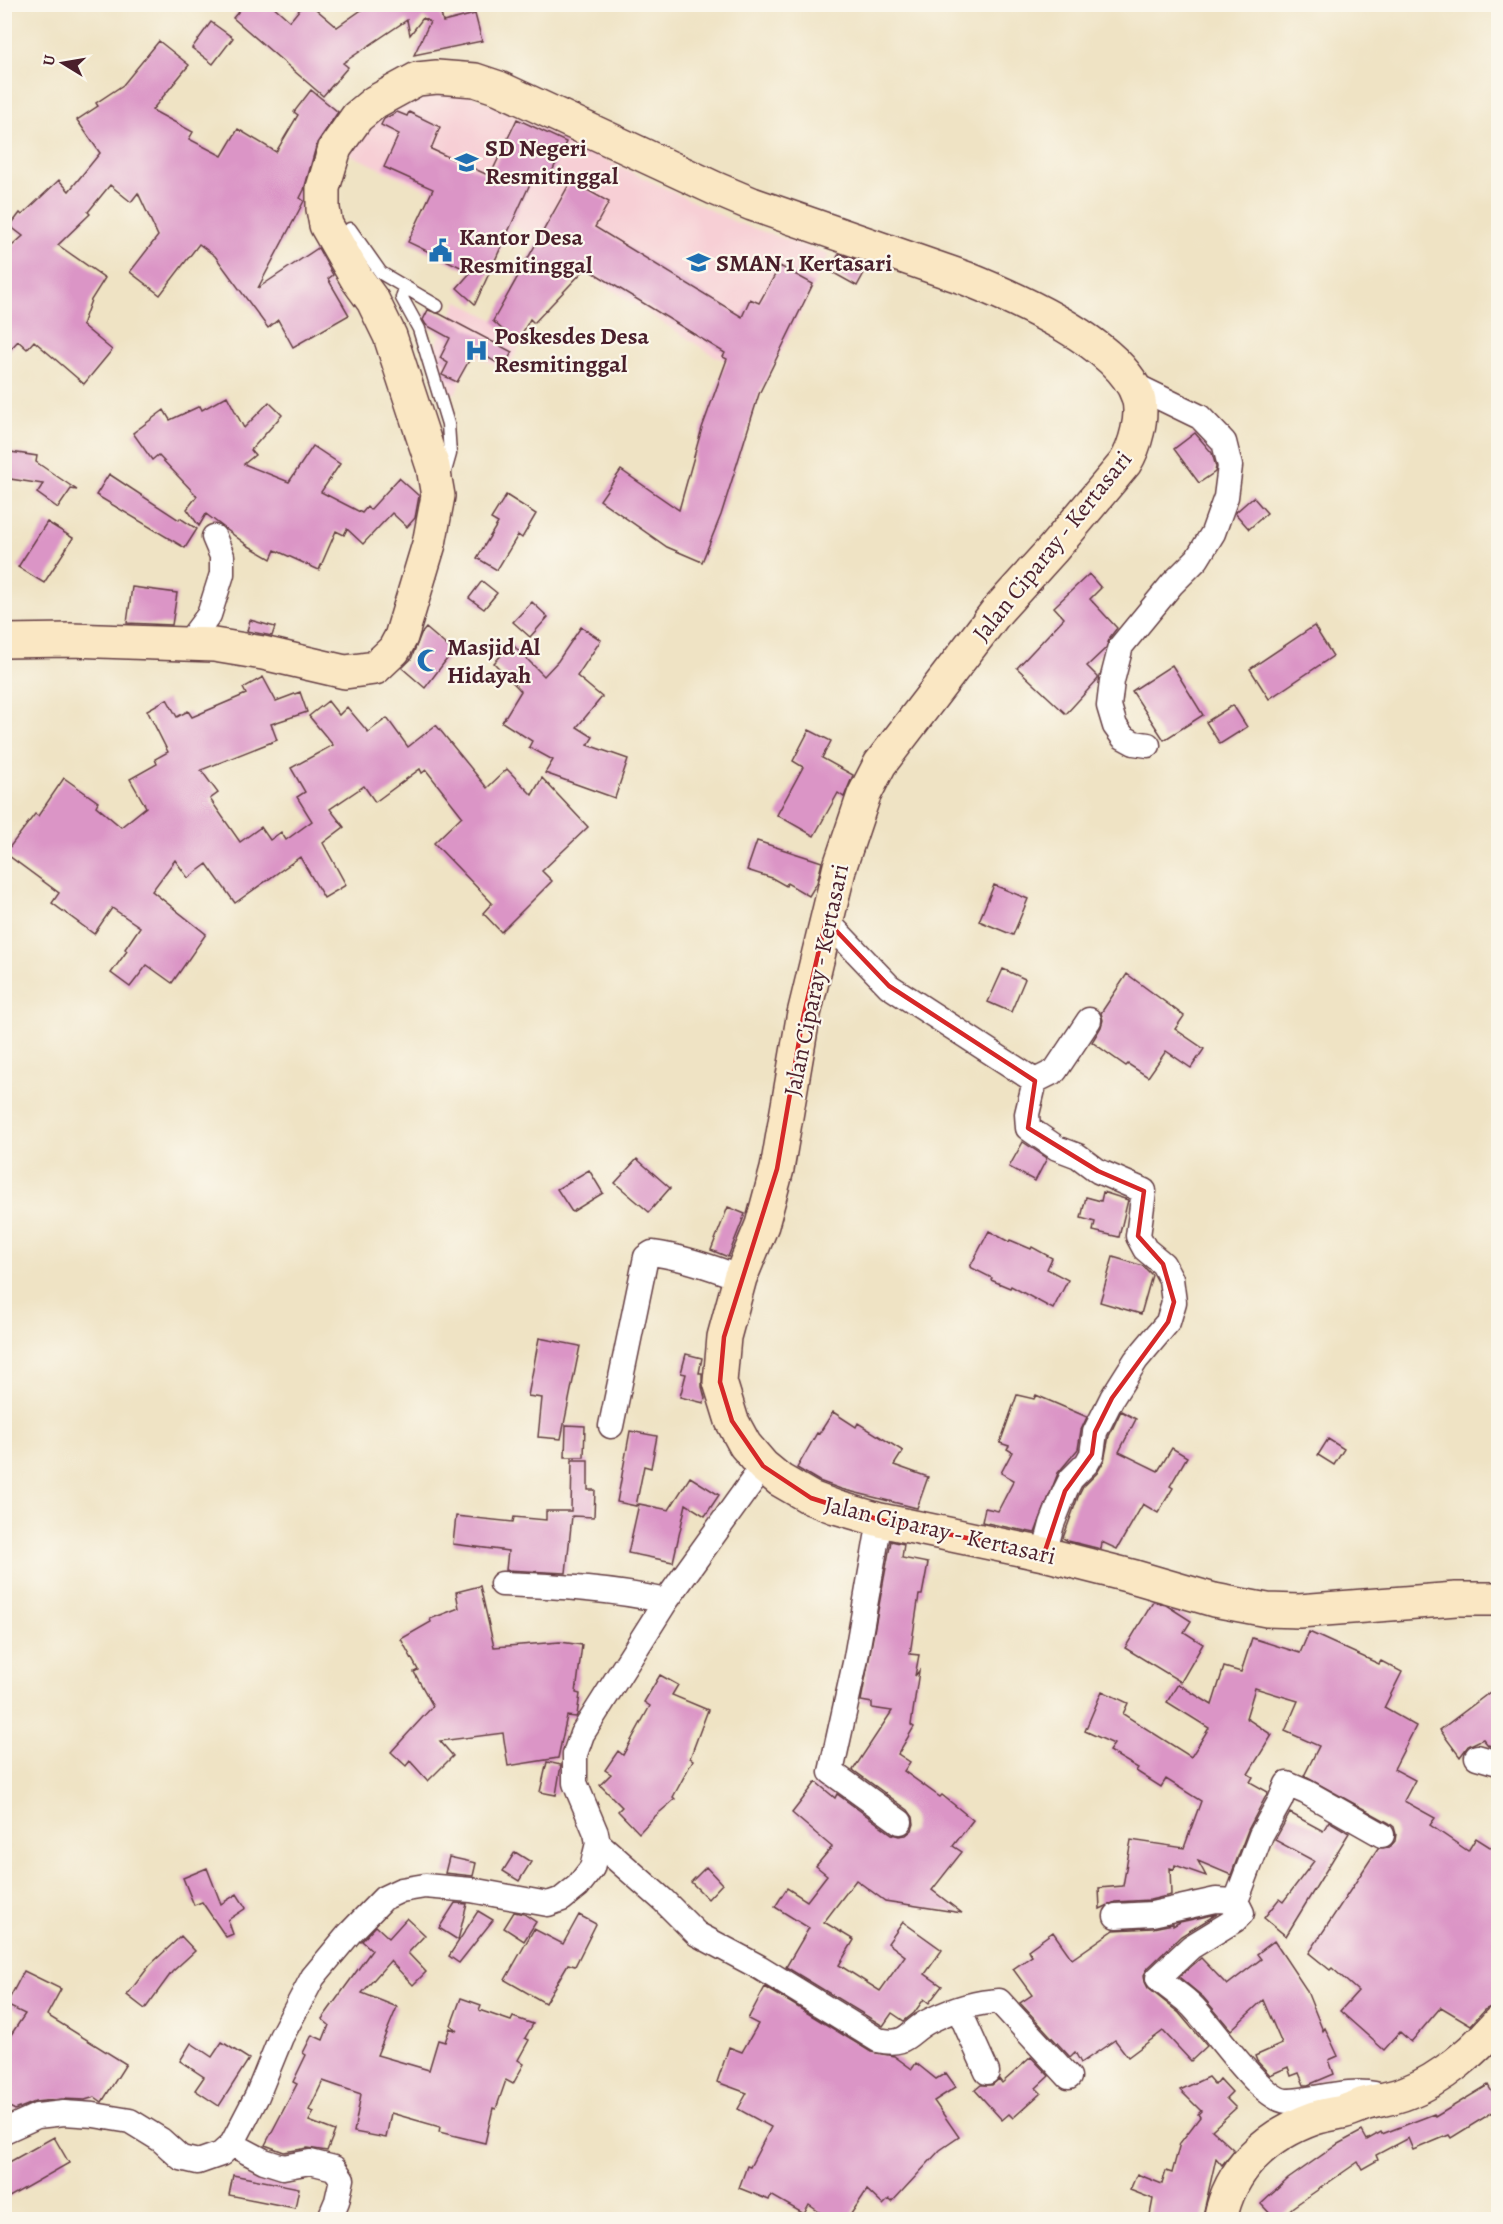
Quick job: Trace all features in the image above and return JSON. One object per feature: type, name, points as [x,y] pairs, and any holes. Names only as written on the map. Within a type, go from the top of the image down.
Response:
[{"type":"main road","name":"Jalan Ciparay - Kertasari","points":[[4,641],[71,640],[214,645],[263,652],[345,672],[375,668],[394,650],[401,637],[429,544],[438,496],[433,467],[390,336],[373,301],[357,279],[326,225],[323,188],[335,148],[357,117],[375,102],[417,80],[455,77],[499,88],[714,189],[994,289],[1066,327],[1091,343],[1119,367],[1132,384],[1139,400],[1138,433],[1133,450],[1125,463],[1053,549],[997,611],[880,764],[864,795],[840,866],[803,1018],[777,1169],[762,1225],[740,1278],[724,1337],[720,1382],[732,1421],[745,1445],[763,1466],[780,1480],[811,1498],[880,1520],[1044,1554],[1214,1599],[1267,1610],[1299,1611],[1456,1599],[1498,1599]]},
{"type":"main road","points":[[1220,2220],[1223,2204],[1238,2173],[1254,2153],[1274,2137],[1317,2117],[1409,2092],[1466,2055],[1498,2023]]},
{"type":"street","points":[[1132,384],[1200,417],[1224,442],[1230,466],[1226,497],[1213,533],[1197,559],[1172,584],[1121,646],[1112,681],[1109,706],[1115,726],[1123,736],[1134,743],[1148,745]]},
{"type":"street","points":[[188,643],[209,615],[222,574],[222,556],[214,537]]},
{"type":"street","points":[[826,920],[889,986],[1035,1081]]},
{"type":"street","points":[[1044,1554],[1052,1524],[1065,1491],[1071,1479],[1087,1463],[1092,1454],[1095,1431],[1106,1409],[1129,1370],[1168,1322],[1174,1302],[1171,1279],[1163,1264],[1145,1249],[1138,1236],[1144,1191],[1098,1171],[1078,1156],[1057,1148],[1028,1128],[1027,1113],[1035,1081],[1055,1071],[1089,1020]]},
{"type":"street","points":[[611,1426],[646,1257],[652,1253],[664,1255],[717,1269],[740,1278]]},
{"type":"street","points":[[4,2131],[37,2116],[64,2113],[94,2115],[130,2121],[161,2140],[181,2158],[198,2162],[221,2154],[232,2144],[257,2096],[281,2037],[313,1977],[349,1934],[384,1898],[401,1890],[425,1886],[471,1890],[548,1904],[562,1899],[578,1886],[592,1869],[598,1843],[575,1784],[575,1754],[582,1734],[666,1601],[763,1466]]},
{"type":"street","points":[[880,1520],[855,1663],[831,1772],[900,1822]]},
{"type":"street","points":[[502,1584],[576,1586],[632,1593],[666,1601]]},
{"type":"street","points":[[1382,1835],[1306,1792],[1287,1784],[1261,1835],[1236,1900],[1242,1913],[1235,1920],[1191,1947],[1158,1978],[1192,2006],[1259,2085],[1275,2098],[1285,2101],[1371,2093],[1388,2098]]},
{"type":"street","points":[[598,1843],[663,1900],[697,1934],[759,1967],[878,2040],[892,2043],[904,2039],[928,2022],[985,2001],[999,2001],[1069,2077]]},
{"type":"street","points":[[1116,1916],[1152,1914],[1216,1899],[1236,1900]]},
{"type":"street","points":[[959,2010],[987,2072]]},
{"type":"street","points":[[232,2144],[264,2161],[283,2167],[310,2162],[334,2168],[342,2179],[337,2201],[329,2220]]},
{"type":"lane","points":[[350,228],[381,273],[437,306]]},
{"type":"lane","points":[[405,288],[402,298],[418,329],[448,424],[450,454],[438,496]]},
{"type":"highlighted area","points":[[826,920],[889,986],[1035,1081],[1028,1128],[1098,1171],[1144,1191],[1138,1236],[1163,1264],[1174,1302],[1168,1322],[1112,1398],[1095,1432],[1092,1454],[1065,1491],[1044,1554],[880,1520],[811,1498],[763,1466],[732,1421],[720,1382],[724,1337],[777,1169],[803,1018]]},
{"type":"shaded area","name":"SMAN 1 Kertasari","points":[[421,92],[471,95],[735,222],[829,254],[766,380],[713,355],[512,225],[349,154],[368,126]]},
{"type":"shaded area","name":"Poskesdes Desa Resmitinggal","points":[[458,301],[525,336],[506,371],[473,354],[455,394],[448,391],[441,374],[435,346]]},
{"type":"building","points":[[245,4],[271,4],[290,21],[304,4],[310,4],[337,27],[370,4],[439,4],[443,22],[475,14],[482,41],[414,55],[430,22],[423,18],[410,35],[407,20],[343,63],[348,67],[323,96],[233,18]]},
{"type":"building","points":[[211,22],[233,38],[213,64],[192,48]]},
{"type":"building","points":[[159,41],[189,65],[152,110],[193,132],[189,139],[222,156],[238,129],[276,152],[298,115],[294,112],[311,90],[338,112],[317,143],[300,198],[304,201],[258,288],[318,248],[333,275],[328,279],[349,315],[293,347],[278,320],[268,328],[215,256],[199,244],[160,295],[130,272],[158,236],[138,193],[131,202],[110,185],[88,212],[90,214],[58,245],[105,278],[91,300],[82,325],[112,350],[84,384],[34,341],[27,349],[18,341],[4,356],[4,253],[23,236],[10,226],[20,213],[22,215],[59,180],[69,191],[100,153],[77,120],[98,106],[96,103],[123,85]]},
{"type":"building","points":[[397,112],[407,116],[409,112],[440,127],[431,149],[490,176],[517,119],[566,142],[548,180],[535,173],[475,304],[457,288],[471,272],[408,242],[433,189],[384,167],[399,134],[381,125],[384,119]]},
{"type":"building","points":[[571,181],[609,202],[595,227],[742,317],[750,299],[759,303],[780,266],[813,284],[759,394],[721,515],[702,562],[667,547],[600,500],[621,470],[679,510],[702,428],[727,359],[723,357],[725,353],[586,268],[534,323],[530,319],[517,343],[493,321]]},
{"type":"building","points":[[839,254],[869,264],[857,286],[830,271]]},
{"type":"building","points":[[428,310],[512,352],[504,367],[475,350],[457,382],[442,375],[448,363],[440,358],[450,338],[426,325],[423,320]]},
{"type":"building","points":[[227,396],[244,428],[269,402],[282,415],[251,450],[255,455],[244,464],[289,482],[313,446],[340,464],[321,492],[362,513],[367,507],[370,510],[399,478],[419,496],[415,518],[407,527],[392,513],[363,544],[347,529],[344,535],[336,531],[319,570],[275,550],[271,559],[247,545],[206,514],[199,526],[187,509],[197,496],[158,455],[152,460],[133,433],[164,410],[170,420],[200,406],[202,410]]},
{"type":"building","points":[[1195,433],[1212,453],[1216,467],[1215,472],[1199,483],[1174,449]]},
{"type":"building","points":[[4,451],[37,456],[36,462],[77,490],[71,489],[58,508],[37,493],[43,484],[4,478]]},
{"type":"building","points":[[109,474],[179,520],[180,518],[197,529],[185,548],[96,495]]},
{"type":"building","points":[[506,495],[536,514],[522,538],[518,535],[497,570],[477,558],[498,523],[491,519]]},
{"type":"building","points":[[1253,497],[1267,513],[1249,529],[1235,513]]},
{"type":"building","points":[[47,522],[73,538],[44,583],[18,567]]},
{"type":"building","points":[[1089,574],[1101,588],[1090,599],[1117,628],[1106,648],[1087,666],[1098,679],[1066,714],[1017,668],[1064,618],[1054,607]]},
{"type":"building","points":[[482,581],[497,593],[484,609],[469,598]]},
{"type":"building","points":[[132,587],[177,593],[172,625],[127,623]]},
{"type":"building","points":[[532,602],[548,617],[530,637],[513,622]]},
{"type":"building","points":[[250,620],[275,627],[272,636],[247,631]]},
{"type":"building","points":[[1314,626],[1333,656],[1269,699],[1250,669]]},
{"type":"building","points":[[581,627],[601,640],[577,676],[602,697],[577,727],[593,737],[588,745],[628,759],[615,798],[545,773],[553,760],[529,747],[532,741],[502,722],[521,691],[494,663],[512,644],[544,676],[558,661]]},
{"type":"building","name":"Masjid Al Hidayah","points":[[426,628],[453,651],[425,688],[402,668],[411,659],[421,634]]},
{"type":"building","points":[[1172,665],[1203,715],[1164,740],[1132,691]]},
{"type":"building","points":[[263,677],[276,701],[300,692],[307,712],[271,724],[277,740],[201,770],[218,793],[210,799],[240,842],[261,827],[270,840],[281,832],[286,840],[312,821],[297,797],[305,792],[291,768],[333,745],[309,716],[328,701],[339,715],[347,707],[368,732],[387,718],[408,747],[436,725],[487,788],[507,769],[532,795],[542,778],[588,827],[542,871],[552,881],[501,932],[483,913],[492,903],[434,843],[462,816],[426,770],[422,773],[420,769],[375,802],[364,786],[330,809],[344,827],[323,843],[346,885],[324,898],[300,857],[235,903],[207,864],[188,878],[175,860],[152,891],[206,934],[172,983],[147,965],[130,987],[111,973],[127,951],[125,949],[140,927],[112,908],[94,934],[52,903],[59,893],[5,853],[35,814],[38,816],[64,778],[98,802],[96,806],[121,827],[146,807],[130,779],[157,764],[155,759],[168,752],[147,710],[167,699],[177,717],[188,711],[192,717],[246,694],[243,688]]},
{"type":"building","points":[[1233,705],[1247,727],[1220,744],[1206,722]]},
{"type":"building","points":[[809,730],[831,741],[822,758],[853,775],[844,797],[838,793],[814,836],[777,815],[803,767],[793,761]]},
{"type":"building","points":[[757,841],[822,862],[817,883],[809,896],[787,883],[786,886],[772,878],[747,870]]},
{"type":"building","points":[[994,885],[1028,899],[1013,935],[979,921]]},
{"type":"building","points":[[1003,969],[1025,979],[1011,1012],[988,1002]]},
{"type":"building","points":[[1127,974],[1184,1016],[1175,1029],[1204,1049],[1191,1068],[1166,1051],[1148,1077],[1128,1064],[1126,1066],[1092,1042],[1101,1027],[1103,1020],[1101,1013]]},
{"type":"building","points":[[1023,1142],[1047,1158],[1035,1181],[1009,1167]]},
{"type":"building","points":[[637,1159],[670,1188],[649,1212],[615,1183]]},
{"type":"building","points":[[589,1170],[603,1193],[572,1212],[557,1189]]},
{"type":"building","points":[[1103,1192],[1128,1200],[1119,1237],[1093,1231],[1095,1222],[1081,1218],[1086,1197],[1101,1201]]},
{"type":"building","points":[[728,1207],[745,1214],[728,1257],[711,1250]]},
{"type":"building","points":[[989,1231],[1009,1242],[1010,1240],[1031,1249],[1032,1247],[1052,1258],[1047,1269],[1068,1280],[1053,1309],[1011,1286],[1010,1288],[991,1280],[992,1278],[970,1267]]},
{"type":"building","points":[[1113,1257],[1143,1266],[1152,1275],[1141,1314],[1100,1302]]},
{"type":"building","points":[[539,1338],[580,1346],[561,1439],[538,1437],[542,1398],[528,1396]]},
{"type":"building","points":[[686,1354],[702,1358],[699,1373],[702,1373],[704,1403],[680,1397],[686,1374],[681,1373]]},
{"type":"building","points":[[1017,1395],[1034,1399],[1036,1395],[1087,1417],[1081,1430],[1078,1449],[1058,1473],[1035,1533],[982,1522],[985,1508],[998,1511],[1014,1480],[1001,1473],[1012,1452],[1007,1449],[1009,1446],[1000,1443]]},
{"type":"building","points":[[1121,1411],[1136,1419],[1119,1452],[1158,1471],[1172,1448],[1187,1457],[1170,1486],[1173,1488],[1158,1513],[1143,1504],[1117,1549],[1102,1542],[1101,1549],[1068,1541],[1063,1538],[1078,1497],[1083,1487],[1097,1473],[1104,1461],[1109,1436]]},
{"type":"building","points":[[833,1412],[856,1427],[858,1423],[903,1451],[894,1465],[928,1477],[917,1508],[841,1489],[819,1481],[797,1468],[817,1433],[819,1434]]},
{"type":"building","points":[[566,1425],[585,1426],[584,1457],[565,1457]]},
{"type":"building","points":[[630,1431],[657,1436],[651,1468],[644,1466],[636,1506],[617,1502]]},
{"type":"building","points":[[1328,1439],[1344,1449],[1334,1465],[1318,1455]]},
{"type":"building","points":[[572,1460],[588,1460],[588,1490],[595,1490],[594,1517],[572,1516],[566,1573],[506,1570],[508,1551],[453,1544],[456,1516],[513,1522],[514,1517],[546,1520],[546,1511],[571,1511]]},
{"type":"building","points":[[690,1477],[719,1495],[705,1516],[686,1504],[673,1562],[628,1553],[639,1504],[669,1510]]},
{"type":"building","points":[[891,1541],[904,1544],[902,1558],[928,1563],[922,1595],[919,1595],[910,1654],[919,1655],[915,1676],[919,1671],[911,1725],[914,1727],[898,1754],[910,1762],[904,1771],[940,1797],[942,1795],[973,1820],[953,1846],[962,1852],[932,1890],[962,1913],[885,1901],[856,1880],[824,1922],[854,1940],[839,1965],[880,1991],[905,1956],[888,1943],[903,1922],[942,1950],[925,1974],[942,1986],[929,2003],[924,1999],[914,2013],[904,2021],[892,2013],[883,2026],[786,1967],[809,1928],[775,1907],[787,1888],[807,1901],[827,1875],[816,1866],[832,1847],[792,1813],[816,1782],[835,1798],[837,1794],[892,1834],[906,1835],[912,1830],[914,1824],[913,1817],[908,1810],[853,1770],[892,1711],[872,1708],[872,1703],[861,1701]]},
{"type":"building","points":[[480,1586],[494,1647],[560,1642],[582,1645],[576,1693],[580,1694],[577,1715],[576,1717],[567,1716],[558,1758],[508,1766],[503,1733],[440,1741],[453,1756],[428,1781],[410,1761],[406,1766],[391,1752],[433,1706],[414,1672],[418,1670],[401,1639],[431,1622],[430,1619],[459,1608],[456,1592]]},
{"type":"building","points":[[1153,1602],[1166,1605],[1191,1621],[1184,1632],[1203,1644],[1181,1682],[1125,1648]]},
{"type":"building","points":[[1309,1632],[1379,1664],[1381,1661],[1402,1672],[1384,1708],[1416,1726],[1394,1769],[1415,1780],[1404,1801],[1435,1818],[1430,1825],[1468,1851],[1476,1838],[1498,1852],[1498,2000],[1495,2005],[1484,2010],[1471,2025],[1441,2007],[1411,2042],[1400,2032],[1384,2050],[1340,2011],[1358,1991],[1332,1968],[1330,1970],[1309,1953],[1378,1848],[1390,1847],[1395,1841],[1396,1834],[1394,1827],[1389,1823],[1304,1776],[1319,1746],[1285,1731],[1298,1701],[1255,1688],[1246,1718],[1272,1735],[1248,1774],[1253,1777],[1250,1782],[1268,1792],[1248,1830],[1231,1875],[1198,1861],[1206,1876],[1175,1865],[1174,1869],[1170,1868],[1171,1895],[1150,1900],[1115,1902],[1100,1909],[1099,1888],[1123,1886],[1131,1840],[1184,1848],[1201,1801],[1166,1779],[1161,1787],[1136,1771],[1138,1768],[1109,1751],[1114,1744],[1085,1731],[1102,1691],[1128,1703],[1123,1714],[1191,1757],[1209,1728],[1167,1702],[1178,1684],[1212,1705],[1224,1667],[1241,1672],[1252,1638],[1300,1653]]},
{"type":"building","points":[[660,1675],[678,1685],[672,1695],[708,1710],[690,1758],[693,1760],[673,1797],[675,1799],[639,1833],[618,1811],[622,1807],[600,1785],[611,1774],[605,1770],[618,1751],[623,1755],[650,1706],[644,1702]]},
{"type":"building","points":[[1498,1686],[1498,1748],[1488,1745],[1483,1739],[1468,1746],[1460,1757],[1440,1730]]},
{"type":"building","points":[[547,1762],[561,1765],[556,1795],[540,1792]]},
{"type":"building","points":[[1290,1813],[1323,1831],[1329,1821],[1349,1833],[1286,1936],[1264,1918],[1279,1899],[1283,1902],[1314,1861],[1275,1840]]},
{"type":"building","points":[[515,1852],[531,1862],[519,1881],[503,1871]]},
{"type":"building","points":[[449,1857],[476,1863],[473,1876],[445,1873]]},
{"type":"building","points":[[706,1867],[722,1884],[708,1899],[691,1882]]},
{"type":"building","points":[[207,1868],[221,1904],[237,1894],[246,1908],[228,1920],[233,1934],[226,1937],[202,1902],[194,1905],[183,1878]]},
{"type":"building","points":[[455,1903],[467,1904],[458,1940],[439,1928]]},
{"type":"building","points":[[478,1911],[493,1920],[459,1963],[449,1956]]},
{"type":"building","points":[[514,1912],[524,1914],[536,1922],[524,1941],[504,1928]]},
{"type":"building","points":[[1217,1914],[1181,1936],[1148,1968],[1144,1975],[1148,1988],[1179,2013],[1207,2046],[1191,2061],[1163,2031],[1128,2057],[1115,2040],[1081,2063],[1075,2052],[1070,2057],[1020,2003],[1032,1995],[1013,1969],[1032,1956],[1028,1950],[1053,1932],[1072,1959],[1114,1930],[1153,1928],[1173,1924],[1173,1926],[1180,1922]]},
{"type":"building","points":[[579,1915],[596,1924],[575,1966],[568,1964],[545,2003],[505,1980],[534,1929],[563,1944]]},
{"type":"building","points":[[407,1918],[425,1935],[408,1953],[426,1972],[413,1985],[390,1961],[362,1993],[397,2007],[377,2055],[429,2070],[438,2040],[445,2042],[450,2028],[457,2031],[451,2025],[461,1998],[481,2005],[479,2010],[511,2021],[513,2017],[533,2024],[525,2038],[529,2040],[518,2060],[524,2064],[513,2084],[506,2080],[496,2109],[493,2108],[485,2143],[439,2132],[440,2127],[391,2113],[386,2138],[354,2132],[361,2094],[323,2081],[309,2110],[314,2112],[309,2121],[335,2131],[327,2151],[308,2148],[284,2152],[265,2145],[297,2084],[293,2082],[306,2055],[303,2053],[312,2035],[323,2040],[329,2025],[322,2019],[372,1950],[362,1941],[376,1926],[389,1938]]},
{"type":"building","points":[[181,1936],[195,1951],[172,1972],[145,2009],[127,1995],[150,1965]]},
{"type":"building","points":[[1274,1941],[1306,1989],[1323,2031],[1325,2028],[1338,2056],[1329,2060],[1334,2074],[1308,2085],[1304,2085],[1299,2073],[1291,2076],[1288,2067],[1270,2075],[1257,2061],[1255,2056],[1282,2044],[1263,2000],[1231,2030],[1203,1997],[1179,1977],[1201,1958],[1227,1985],[1261,1959],[1257,1954]]},
{"type":"building","points":[[24,1971],[61,1989],[47,2015],[126,2064],[102,2102],[95,2097],[85,2100],[62,2099],[35,2102],[15,2110],[4,2104],[4,2045],[25,2014],[6,2005]]},
{"type":"building","points":[[765,1987],[871,2052],[894,2056],[912,2069],[916,2063],[936,2079],[946,2073],[956,2087],[934,2101],[959,2137],[940,2150],[892,2202],[889,2199],[883,2205],[867,2190],[847,2220],[831,2220],[809,2205],[804,2214],[771,2195],[769,2200],[739,2188],[747,2166],[750,2167],[771,2127],[738,2109],[747,2093],[717,2082],[729,2047],[742,2052],[758,2024],[748,2019]]},
{"type":"building","points":[[222,2042],[249,2059],[219,2106],[195,2090],[204,2077],[180,2061],[191,2043],[212,2057]]},
{"type":"building","points":[[1031,2057],[1049,2076],[1036,2088],[1041,2093],[1013,2118],[1009,2114],[1002,2120],[975,2090],[981,2085],[992,2085],[999,2079],[1002,2083]]},
{"type":"building","points":[[1208,2077],[1215,2085],[1220,2079],[1232,2092],[1226,2098],[1236,2108],[1212,2130],[1234,2150],[1222,2165],[1216,2158],[1202,2220],[1149,2220],[1153,2199],[1130,2190],[1137,2174],[1162,2184],[1166,2171],[1172,2173],[1180,2143],[1200,2117],[1198,2114],[1201,2111],[1180,2090]]},
{"type":"building","points":[[1488,2085],[1498,2103],[1498,2109],[1451,2138],[1449,2135],[1413,2150],[1408,2138],[1376,2155],[1378,2160],[1362,2169],[1358,2162],[1293,2207],[1279,2220],[1276,2220],[1261,2204],[1288,2179],[1338,2144],[1362,2131],[1367,2140],[1381,2132],[1382,2134],[1434,2114],[1435,2117]]},
{"type":"building","points":[[54,2137],[69,2163],[4,2200],[4,2165]]},
{"type":"building","points":[[233,2175],[299,2188],[295,2208],[229,2195]]},
{"type":"place","name":"SD Negeri Resmitinggal","points":[[467,162]]},
{"type":"place","name":"Kantor Desa Resmitinggal","points":[[441,251]]},
{"type":"place","name":"SMAN 1 Kertasari","points":[[698,263]]},
{"type":"place","name":"Poskesdes Desa Resmitinggal","points":[[476,350]]},
{"type":"place","name":"Masjid Al Hidayah","points":[[429,661]]}]
